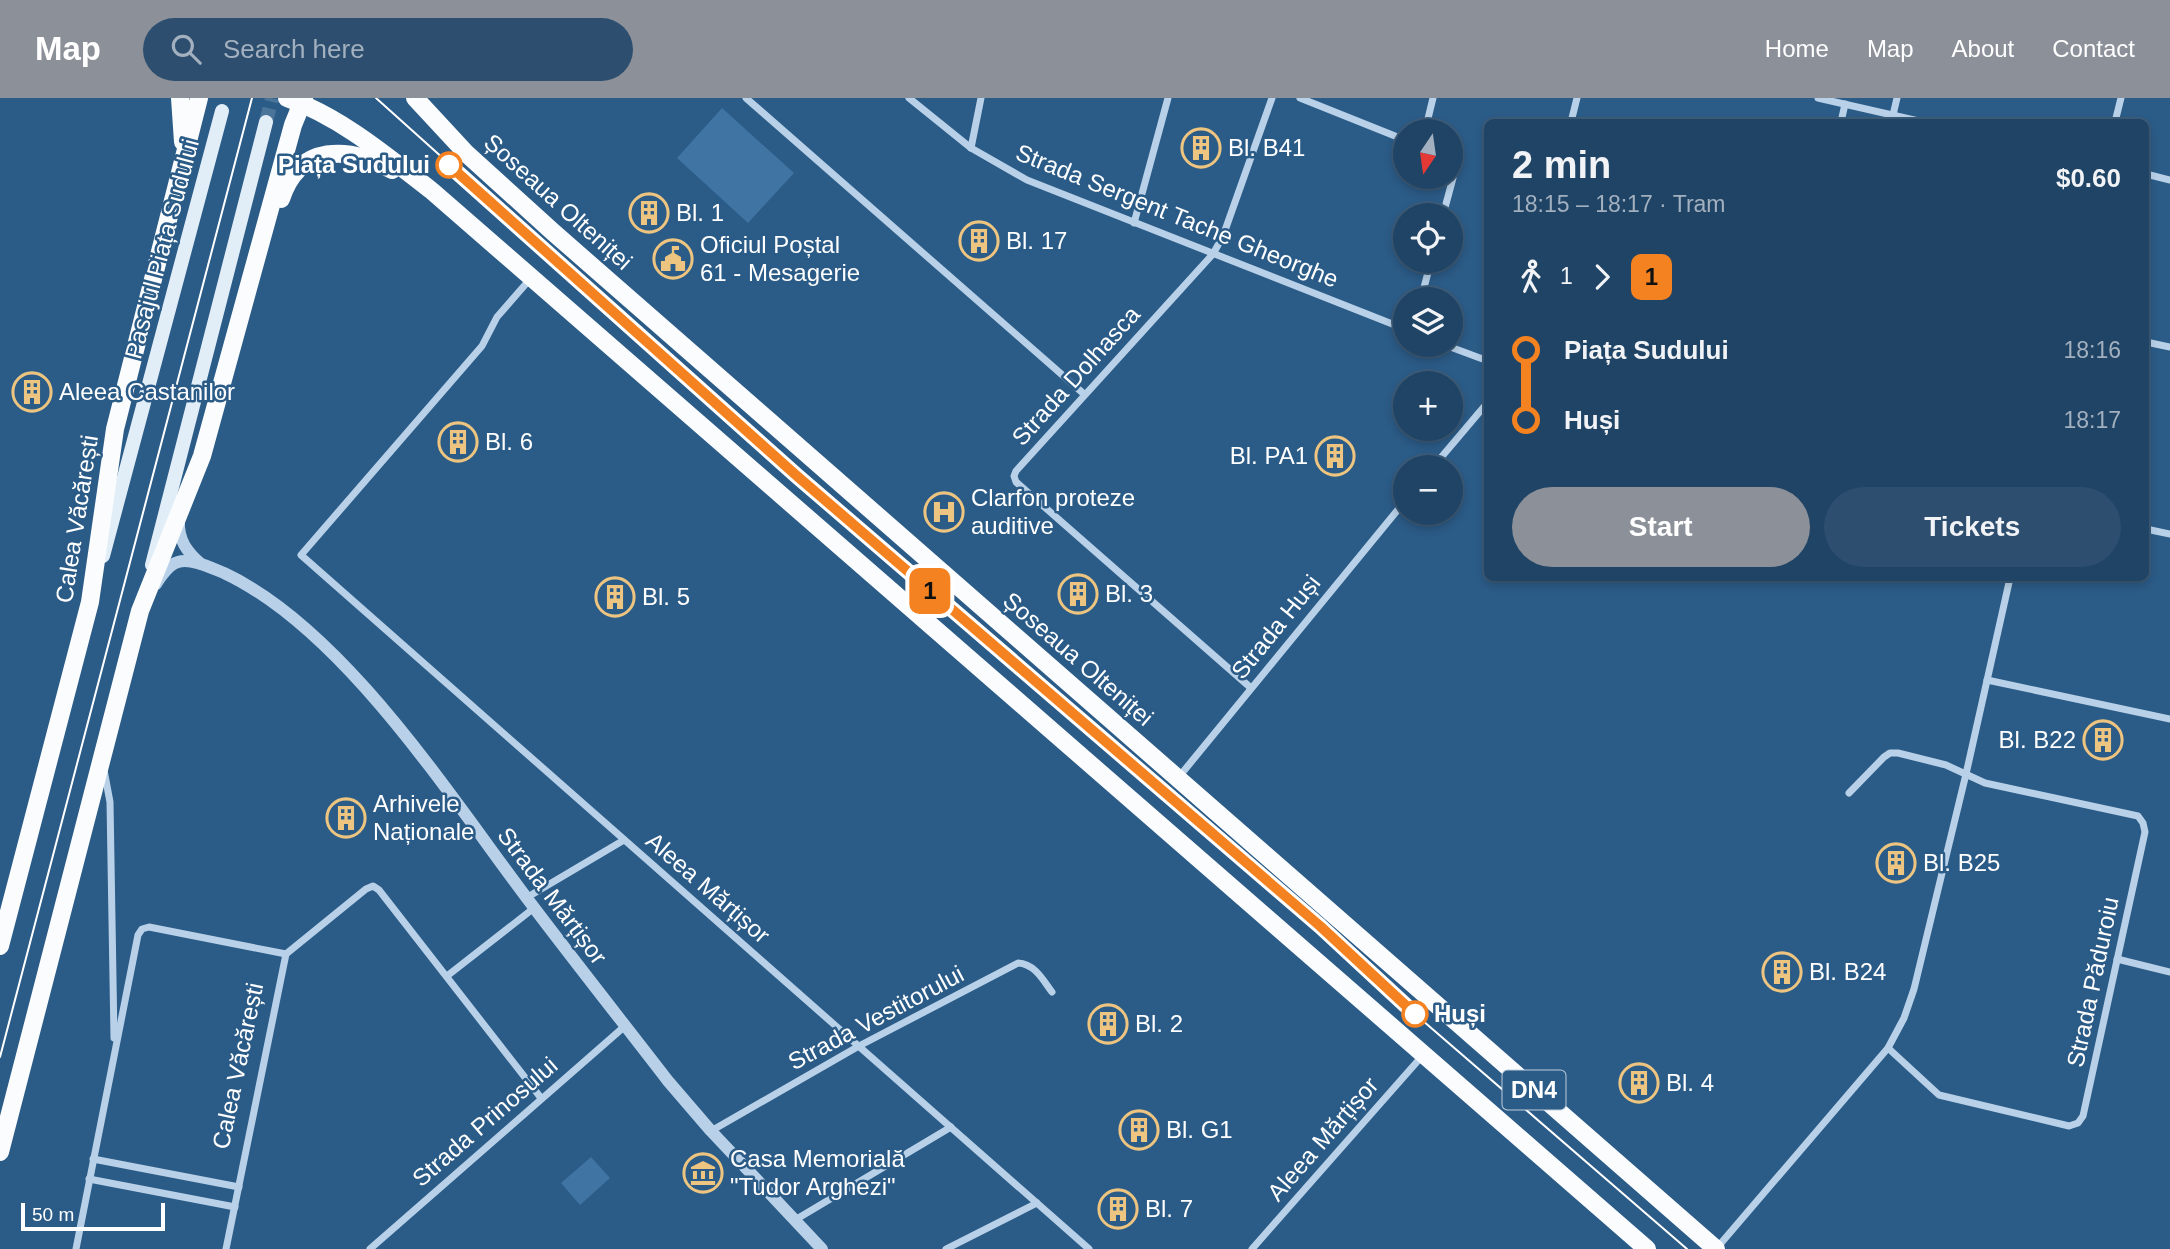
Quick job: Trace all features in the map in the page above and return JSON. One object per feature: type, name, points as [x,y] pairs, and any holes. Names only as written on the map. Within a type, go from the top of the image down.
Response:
[{"type":"main road","points":[[180,98],[184,156]]},
{"type":"main road","name":"Calea Văcărești","points":[[0,946],[90,602],[115,429],[199,98]]},
{"type":"main road","name":"Șoseaua Olteniței","points":[[415,98],[467,154],[553,232],[1716,1249]]},
{"type":"main road","points":[[140,611],[202,456],[293,125],[297,100]]},
{"type":"main road","name":"DN4","points":[[297,100],[374,147],[432,191],[1647,1249]]},
{"type":"main road","name":"Pasajul Piața Sudului","points":[[90,602],[222,111]]},
{"type":"main road","points":[[0,1152],[266,122]]},
{"type":"main road","points":[[251,282],[265,253],[283,192],[298,169],[316,156],[336,153],[368,159],[432,191]]},
{"type":"street","points":[[746,98],[1084,394]]},
{"type":"street","name":"Strada Sergent Tache Gheorghe","points":[[909,98],[971,148],[1037,185],[1393,324]]},
{"type":"street","points":[[971,148],[981,98]]},
{"type":"street","points":[[1134,223],[1168,98]]},
{"type":"street","name":"Strada Dolhasca","points":[[1251,688],[1016,482],[1014,476],[1084,394],[1213,254],[1223,236],[1272,98]]},
{"type":"street","points":[[1300,98],[1393,135]]},
{"type":"street","points":[[1428,119],[1433,98]]},
{"type":"street","points":[[1572,119],[1577,98]]},
{"type":"street","points":[[1818,98],[1910,119]]},
{"type":"street","points":[[1893,115],[1896,98]]},
{"type":"street","points":[[2116,119],[2121,98]]},
{"type":"street","points":[[1842,119],[1845,104]]},
{"type":"street","points":[[2149,175],[2170,180]]},
{"type":"street","name":"Aleea Mărțișor","points":[[531,278],[496,317],[482,346],[301,555],[1089,1249]]},
{"type":"street","points":[[2149,343],[2170,347]]},
{"type":"street","points":[[1463,352],[1484,360]]},
{"type":"street","points":[[1443,455],[1484,407]]},
{"type":"street","points":[[179,514],[180,538],[201,565]]},
{"type":"street","name":"Strada Huși","points":[[1178,779],[1393,516]]},
{"type":"street","points":[[2149,530],[2170,534]]},
{"type":"street","name":"Strada Mărțișor","points":[[140,611],[157,582],[172,565],[180,562],[201,565],[234,578],[272,602],[317,640],[347,670],[419,755],[625,1026],[711,1131],[822,1249]]},
{"type":"street","points":[[1716,1249],[1888,1048],[1904,1018],[1914,989],[1966,774],[2009,581]]},
{"type":"street","points":[[1987,680],[2170,719]]},
{"type":"street","points":[[1849,793],[1890,753],[1928,760],[1966,774]]},
{"type":"street","points":[[102,759],[110,802],[115,1052]]},
{"type":"street","name":"Strada Păduroiu","points":[[1888,1048],[1939,1095],[2069,1126],[2078,1123],[2083,1116],[2145,832],[2143,823],[2138,816],[1985,783],[1966,774]]},
{"type":"street","points":[[447,976],[530,903],[624,840]]},
{"type":"street","points":[[76,1249],[138,935],[142,929],[149,927],[286,954],[373,886],[379,890],[541,1098]]},
{"type":"street","name":"Calea Văcărești","points":[[226,1249],[286,954]]},
{"type":"street","points":[[2117,960],[2170,972]]},
{"type":"street","name":"Strada Vestitorului","points":[[711,1131],[859,1046],[1018,963],[1027,964],[1035,970],[1052,992]]},
{"type":"street","name":"Strada Prinosului","points":[[370,1249],[625,1026]]},
{"type":"street","name":"Aleea Mărțișor","points":[[1252,1249],[1423,1054]]},
{"type":"street","points":[[795,1220],[951,1127]]},
{"type":"street","name":"Calea Văcărești","points":[[93,1158],[239,1186]]},
{"type":"street","points":[[89,1179],[235,1206]]},
{"type":"street","points":[[946,1249],[1037,1203]]},
{"type":"shaded area","points":[[722,108],[794,173],[748,223],[677,158]]},
{"type":"shaded area","points":[[591,1157],[610,1178],[580,1205],[561,1183]]},
{"type":"tunnel","points":[[266,122],[272,98]]},
{"type":"tram line","points":[[0,1057],[252,98]]},
{"type":"tram line","points":[[376,98],[797,476],[1320,926],[1415,1014],[1687,1249]]},
{"type":"tram line","name":"1","points":[[449,165],[797,476],[1320,926],[1415,1014]]},
{"type":"place","name":"Bl. B41","points":[[1201,148]]},
{"type":"place","name":"Piața Sudului","points":[[449,165]]},
{"type":"place","name":"Bl. 1","points":[[649,213]]},
{"type":"place","name":"Bl. 17","points":[[979,241]]},
{"type":"place","name":"Oficiul Poștal 61 - Mesagerie","points":[[673,259]]},
{"type":"place","name":"Aleea Castanilor","points":[[32,392]]},
{"type":"place","name":"Bl. 6","points":[[458,442]]},
{"type":"place","name":"Bl. PA1","points":[[1335,456]]},
{"type":"place","name":"Clarfon proteze auditive","points":[[944,512]]},
{"type":"place","name":"Bl. 3","points":[[1078,594]]},
{"type":"place","name":"Bl. 5","points":[[615,597]]},
{"type":"place","name":"Bl. B22","points":[[2103,740]]},
{"type":"place","name":"Arhivele Naționale","points":[[346,818]]},
{"type":"place","name":"Bl. B25","points":[[1896,863]]},
{"type":"place","name":"Bl. B24","points":[[1782,972]]},
{"type":"place","name":"Huși","points":[[1415,1014]]},
{"type":"place","name":"Bl. 2","points":[[1108,1024]]},
{"type":"place","name":"Bl. 4","points":[[1639,1083]]},
{"type":"place","name":"Bl. G1","points":[[1139,1130]]},
{"type":"place","name":"Casa Memorială \"Tudor Arghezi\"","points":[[703,1173]]},
{"type":"place","name":"Bl. 7","points":[[1118,1209]]}]
